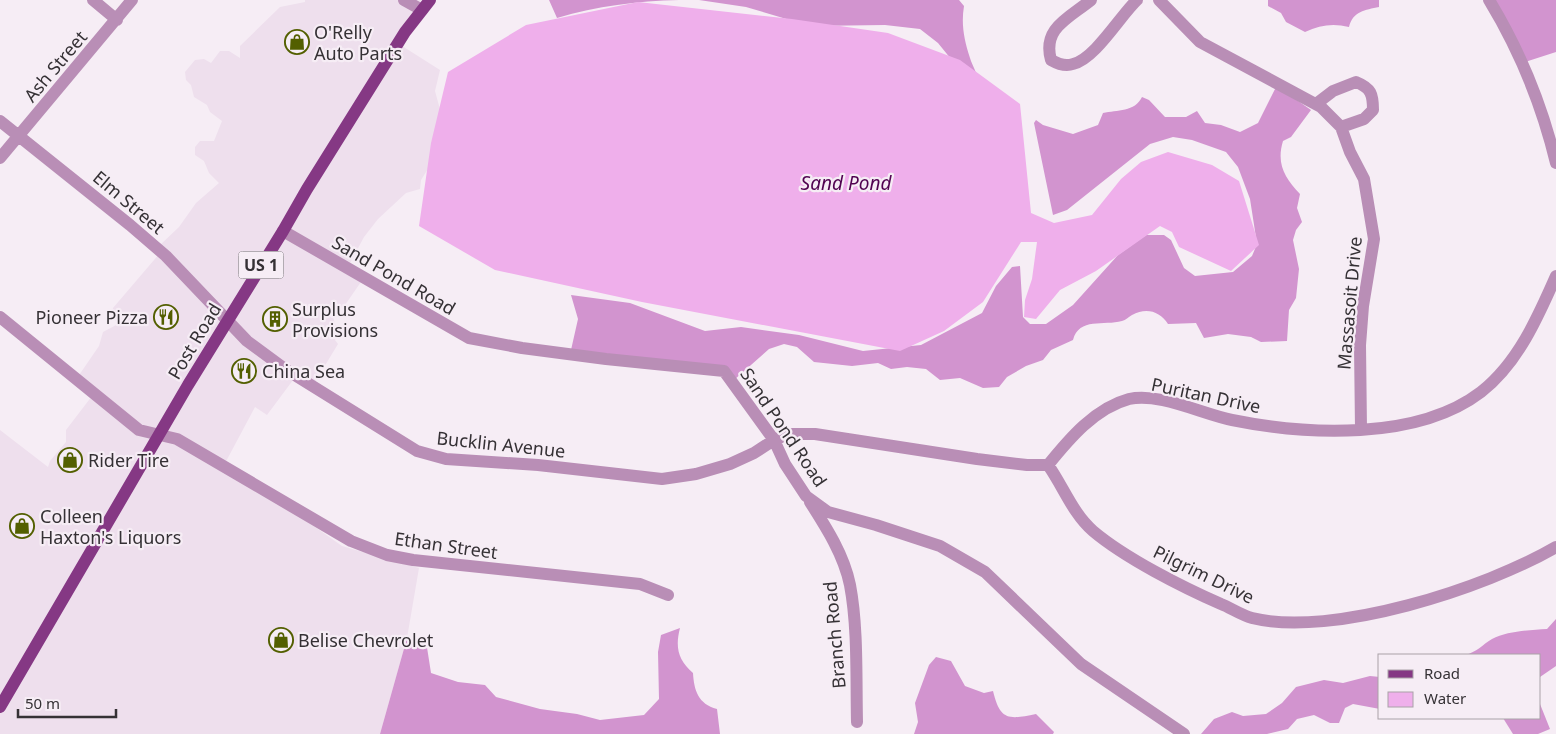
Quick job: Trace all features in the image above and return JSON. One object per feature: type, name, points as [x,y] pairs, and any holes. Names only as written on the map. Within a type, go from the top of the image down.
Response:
[{"type":"main road","name":"Post Road","points":[[0,708],[158,435],[226,321],[283,231],[306,189],[405,32],[430,0]]},
{"type":"street","points":[[93,0],[117,20]]},
{"type":"street","name":"Ash Street","points":[[0,158],[132,0]]},
{"type":"street","points":[[404,0],[422,10]]},
{"type":"street","points":[[1091,0],[1060,25],[1048,39],[1051,60],[1060,65],[1074,64],[1087,57],[1137,0]]},
{"type":"street","name":"Massasoit Drive","points":[[1159,0],[1200,42],[1316,104],[1341,127],[1350,152],[1364,179],[1374,239],[1363,306],[1360,346],[1361,428]]},
{"type":"street","points":[[1489,0],[1531,81],[1552,144],[1556,163]]},
{"type":"street","points":[[1316,104],[1333,92],[1356,82],[1367,86],[1373,96],[1373,110],[1364,119],[1341,127]]},
{"type":"street","name":"Elm Street","points":[[0,121],[166,256],[185,274],[226,321]]},
{"type":"street","name":"Sand Pond Road","points":[[283,231],[469,338],[522,348],[606,359],[724,371],[774,440],[806,496],[828,512],[876,524],[940,546],[985,572],[1081,664],[1184,734]]},
{"type":"street","name":"Puritan Drive","points":[[1048,465],[1065,445],[1106,408],[1130,399],[1160,400],[1231,420],[1287,429],[1340,431],[1388,427],[1442,414],[1481,392],[1510,362],[1535,323],[1556,276]]},
{"type":"street","name":"Ethan Street","points":[[0,317],[135,427],[177,439],[351,541],[387,555],[549,576],[640,584],[668,595]]},
{"type":"street","name":"Bucklin Avenue","points":[[226,321],[247,341],[285,369],[393,438],[417,451],[446,459],[538,465],[662,479],[696,474],[730,464],[754,453],[774,440]]},
{"type":"street","points":[[774,440],[789,434],[815,434],[1027,466],[1048,465]]},
{"type":"street","name":"Pilgrim Drive","points":[[1048,465],[1077,512],[1092,530],[1144,564],[1203,596],[1252,618],[1306,623],[1363,616],[1425,600],[1480,582],[1528,564],[1556,547]]},
{"type":"street","name":"Branch Road","points":[[806,496],[829,532],[850,584],[855,652],[857,722]]},
{"type":"shaded area","points":[[305,0],[431,0],[399,44],[440,70],[435,91],[441,113],[431,164],[421,180],[420,189],[406,193],[378,219],[364,237],[350,263],[363,279],[345,305],[332,314],[338,333],[335,340],[338,344],[315,382],[296,376],[267,415],[255,407],[223,467],[287,507],[342,546],[419,568],[407,638],[380,734],[0,734],[0,430],[48,467],[50,461],[66,442],[66,430],[92,396],[75,381],[99,346],[103,332],[118,324],[112,316],[113,308],[160,253],[159,246],[179,227],[196,203],[219,183],[209,173],[204,161],[195,155],[195,147],[200,141],[214,141],[222,121],[210,112],[207,105],[194,97],[191,85],[186,80],[185,72],[195,60],[204,59],[211,63],[220,51],[229,51],[240,58],[240,46],[280,7],[305,2]]},
{"type":"shaded area","points":[[549,0],[679,0],[617,5],[557,18]]},
{"type":"shaded area","points":[[699,0],[959,0],[964,6],[963,26],[965,38],[976,73],[977,84],[968,80],[938,43],[920,29],[885,25],[810,26],[746,7]]},
{"type":"shaded area","points":[[1268,0],[1379,0],[1379,7],[1364,10],[1357,14],[1349,27],[1327,25],[1305,32],[1286,22],[1281,13],[1268,6]]},
{"type":"shaded area","points":[[1489,0],[1556,0],[1556,52],[1525,62]]},
{"type":"shaded area","points":[[1276,87],[1311,110],[1291,137],[1283,141],[1281,149],[1283,170],[1300,194],[1297,208],[1302,222],[1296,230],[1293,240],[1299,269],[1296,298],[1289,310],[1287,341],[1261,342],[1251,337],[1228,334],[1204,338],[1196,323],[1168,324],[1157,313],[1142,311],[1122,321],[1086,325],[1076,333],[1073,340],[1051,350],[1043,360],[1026,366],[1007,377],[999,387],[983,388],[960,378],[940,380],[926,369],[907,367],[891,369],[878,363],[852,366],[814,362],[797,347],[784,344],[769,349],[734,380],[724,371],[571,350],[578,319],[571,295],[630,303],[705,331],[741,327],[799,335],[863,351],[921,345],[982,313],[996,286],[1012,267],[1020,266],[1023,317],[1030,324],[1046,324],[1073,305],[1118,255],[1146,235],[1164,235],[1171,240],[1184,268],[1195,276],[1233,272],[1252,256],[1257,244],[1250,199],[1238,167],[1226,152],[1192,140],[1173,137],[1150,144],[1067,210],[1053,215],[1034,123],[1036,120],[1043,125],[1073,134],[1098,125],[1103,113],[1130,108],[1139,102],[1142,97],[1149,100],[1165,117],[1186,117],[1197,111],[1205,123],[1221,125],[1240,132],[1258,123]]},
{"type":"shaded area","points":[[1556,619],[1556,666],[1541,676],[1541,654],[1469,654],[1492,639],[1505,634],[1547,629]]},
{"type":"shaded area","points":[[680,628],[679,653],[684,663],[693,673],[694,685],[698,696],[705,704],[717,709],[720,734],[380,734],[407,638],[426,641],[431,673],[458,682],[485,685],[496,697],[540,709],[577,714],[600,720],[644,715],[659,699],[658,652],[661,635]]},
{"type":"shaded area","points":[[936,657],[951,661],[965,686],[984,693],[993,691],[1002,713],[1012,717],[1036,714],[1054,732],[1053,734],[914,734],[918,722],[915,703],[929,665]]},
{"type":"shaded area","points":[[1370,676],[1378,677],[1378,709],[1353,704],[1345,708],[1339,723],[1330,723],[1314,715],[1297,719],[1288,729],[1267,734],[1201,734],[1214,719],[1232,712],[1243,716],[1266,714],[1282,703],[1296,687],[1324,680],[1343,683]]},
{"type":"shaded area","points":[[1541,706],[1550,729],[1538,734],[1513,734],[1504,719],[1541,719]]},
{"type":"water","name":"Sand Pond","points":[[638,2],[792,19],[888,33],[960,60],[1020,104],[1031,213],[1054,223],[1092,215],[1121,179],[1141,162],[1168,152],[1212,165],[1239,181],[1259,245],[1231,271],[1179,247],[1172,232],[1160,226],[1096,271],[1060,290],[1036,319],[1024,317],[1025,300],[1032,279],[1037,242],[1021,242],[983,302],[944,331],[900,351],[642,302],[495,270],[419,226],[431,143],[448,72],[526,25]]},
{"type":"place","name":"O'Relly Auto Parts","points":[[297,42]]},
{"type":"place","name":"Pioneer Pizza","points":[[166,317]]},
{"type":"place","name":"Surplus Provisions","points":[[275,319]]},
{"type":"place","name":"China Sea","points":[[244,371]]},
{"type":"place","name":"Rider Tire","points":[[70,460]]},
{"type":"place","name":"Colleen Haxton's Liquors","points":[[22,526]]},
{"type":"place","name":"Belise Chevrolet","points":[[281,640]]}]
